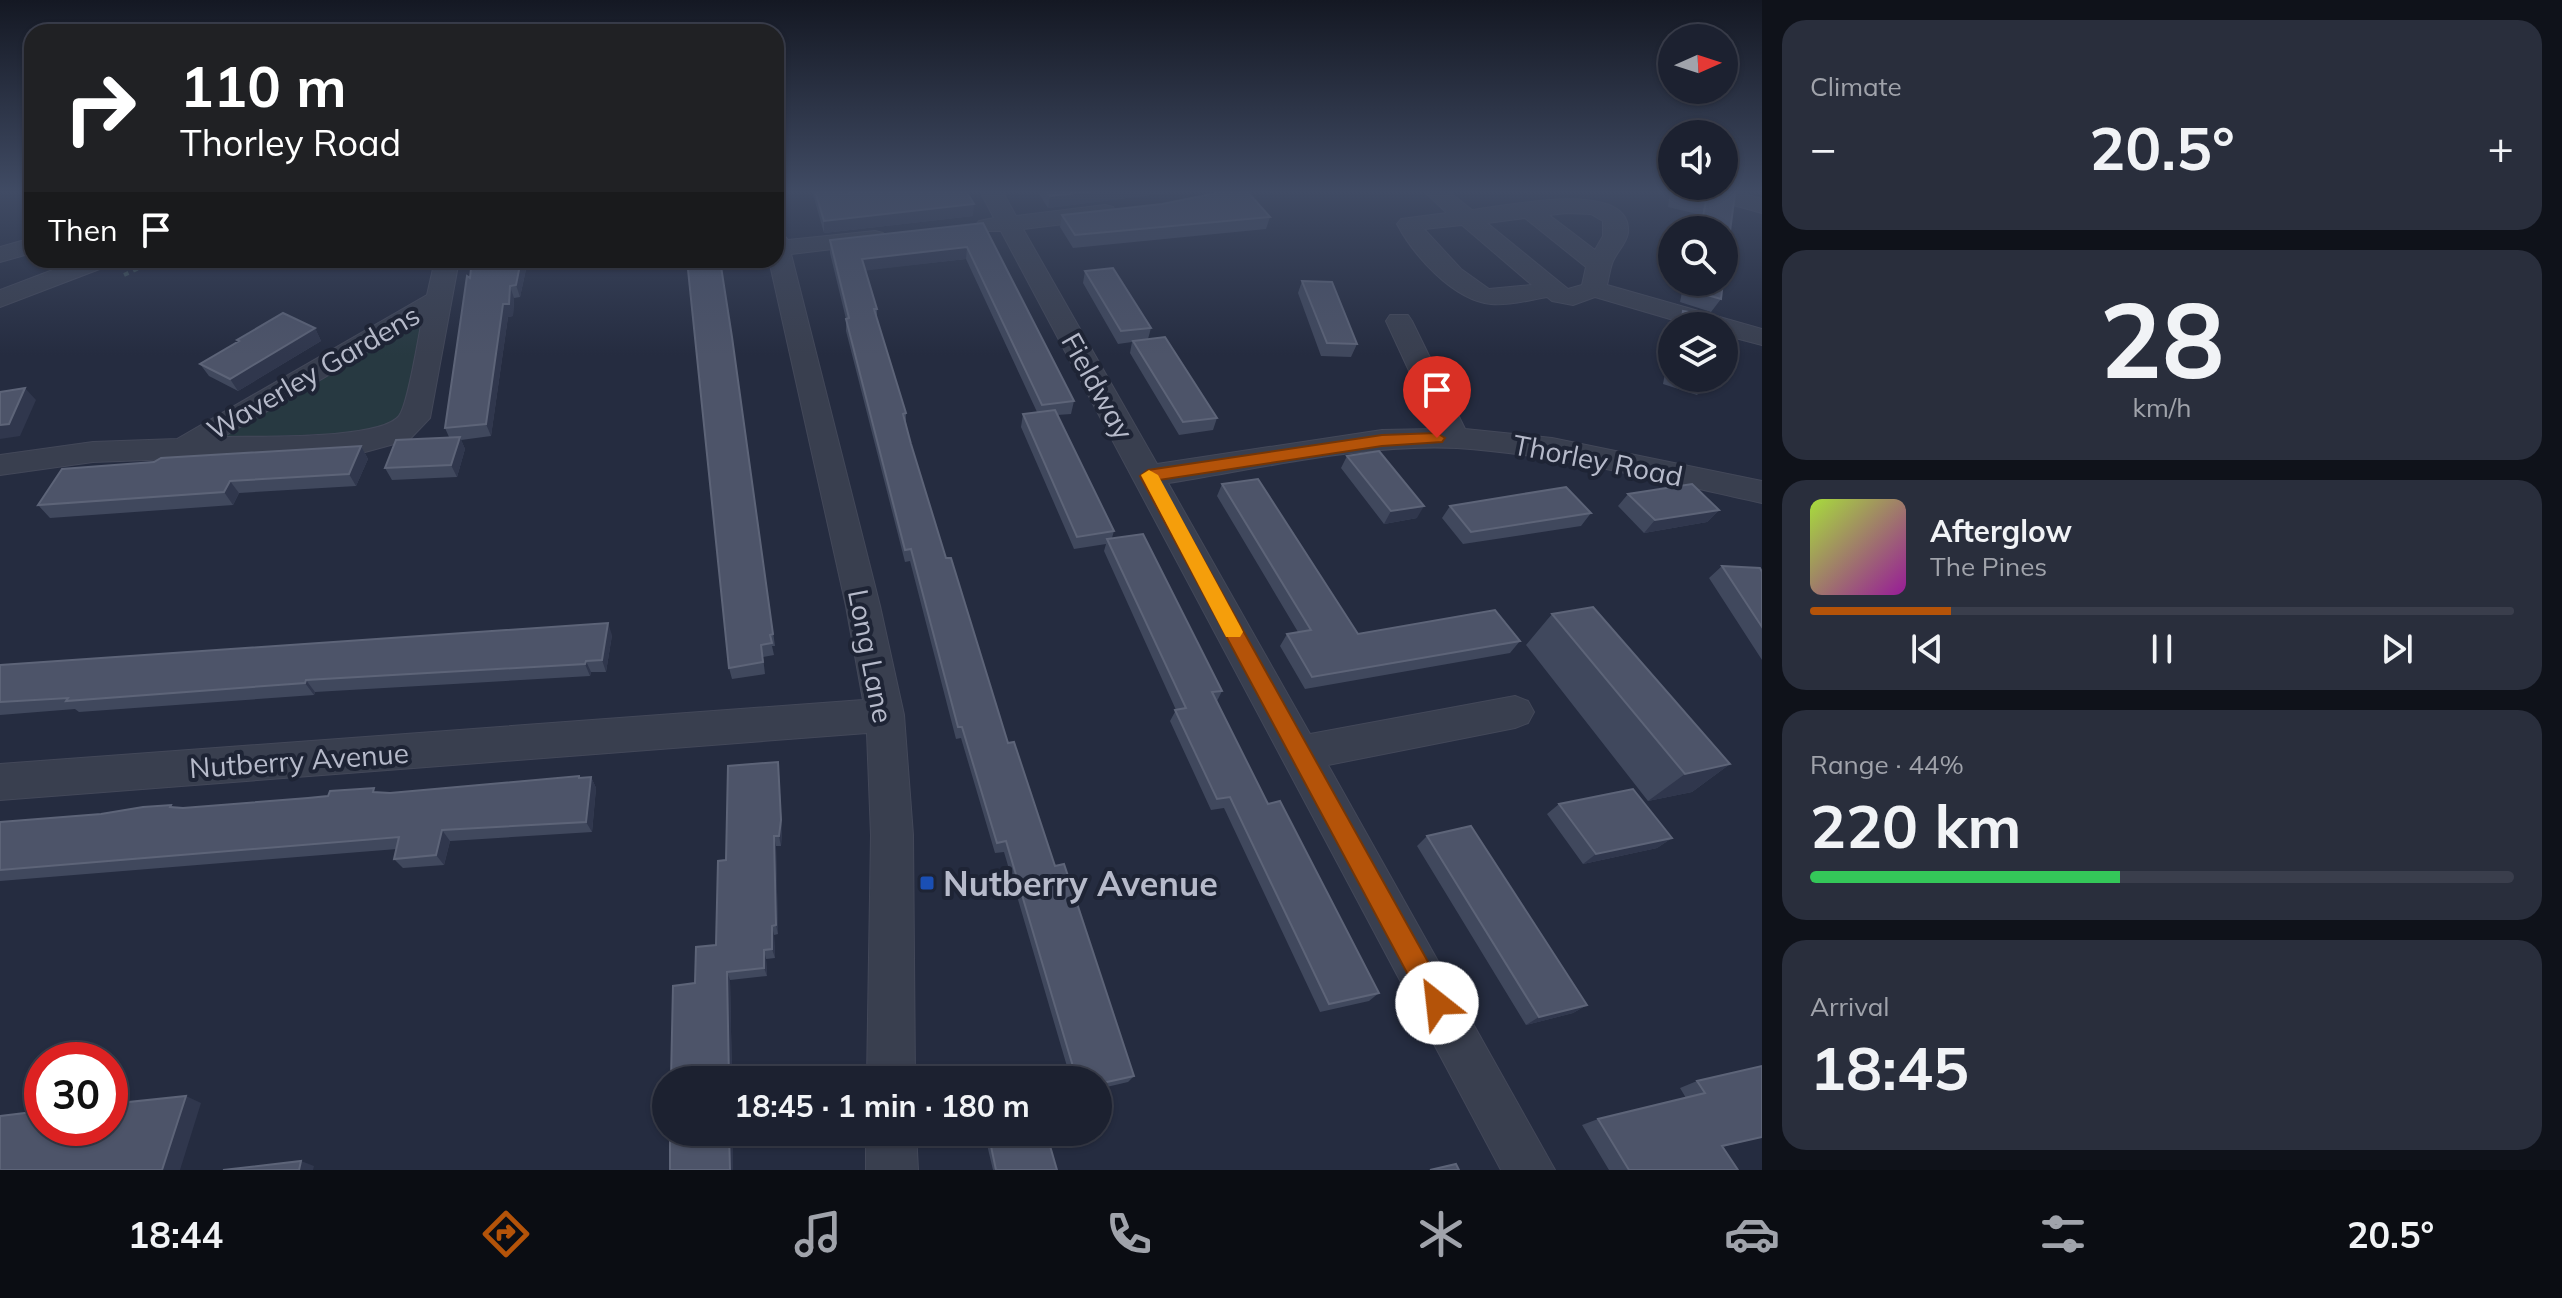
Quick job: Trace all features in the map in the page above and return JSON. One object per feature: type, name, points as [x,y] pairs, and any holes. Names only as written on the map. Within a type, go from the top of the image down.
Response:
[{"type":"street","name":"Fieldway","points":[[1020,246],[1529,1170]]},
{"type":"street","points":[[1425,246],[1469,288],[1482,296],[1550,289]]},
{"type":"street","points":[[1499,246],[1550,289],[1561,296],[1573,297],[1596,277],[1610,246]]},
{"type":"street","points":[[1565,246],[1596,277],[1687,312]]},
{"type":"street","points":[[0,255],[24,248]]},
{"type":"street","points":[[0,299],[80,268]]},
{"type":"street","name":"Waverley Gardens","points":[[0,465],[93,452],[185,446],[365,442],[399,433],[415,418],[446,268]]},
{"type":"street","name":"Long Lane","points":[[783,268],[860,593],[885,715],[892,835],[891,1066]]},
{"type":"street","name":"Waverley Gardens","points":[[185,446],[441,298]]},
{"type":"street","points":[[1399,321],[1455,438]]},
{"type":"street","points":[[1738,330],[1762,337]]},
{"type":"street","name":"Thorley Road","points":[[1148,476],[1382,440],[1455,438],[1552,448],[1762,492]]},
{"type":"street","points":[[1299,753],[1515,712]]},
{"type":"street","name":"Nutberry Avenue","points":[[0,782],[885,715]]},
{"type":"street","points":[[891,1146],[892,1170]]},
{"type":"shaded area","points":[[411,324],[428,327],[413,411],[385,432],[221,438]]},
{"type":"building","points":[[831,246],[995,246],[1074,401],[1042,405],[967,247],[862,259],[906,413],[903,414],[911,444],[946,558],[951,558],[1008,743],[1014,742],[1055,866],[1064,864],[1134,1076],[1112,1081],[1112,1066],[1073,1066],[1006,841],[997,843],[962,727],[958,727],[911,549],[905,550],[846,319],[849,318]]},
{"type":"building","points":[[471,268],[519,268],[516,285],[510,286],[509,304],[503,304],[486,424],[445,428],[467,276],[470,278]]},
{"type":"building","points":[[688,268],[721,268],[773,634],[770,635],[772,643],[761,645],[763,662],[729,668]]},
{"type":"building","points":[[1113,268],[1151,328],[1121,331],[1085,271]]},
{"type":"building","points":[[1302,281],[1332,282],[1357,344],[1327,343]]},
{"type":"building","points":[[283,313],[315,328],[230,379],[200,364],[237,340]]},
{"type":"building","points":[[1165,337],[1217,418],[1183,422],[1133,341]]},
{"type":"building","points":[[25,388],[9,424],[0,425],[0,392]]},
{"type":"building","points":[[1055,410],[1114,531],[1077,537],[1023,414]]},
{"type":"building","points":[[460,437],[451,465],[385,468],[396,440]]},
{"type":"building","points":[[361,446],[349,474],[230,481],[224,492],[38,505],[62,469],[154,462],[161,458]]},
{"type":"building","points":[[1379,451],[1424,506],[1391,511],[1347,456]]},
{"type":"building","points":[[1258,479],[1358,634],[1495,610],[1520,641],[1312,677],[1287,634],[1311,630],[1222,484]]},
{"type":"building","points":[[1692,484],[1719,510],[1655,520],[1628,494]]},
{"type":"building","points":[[1566,487],[1591,513],[1471,532],[1450,506]]},
{"type":"building","points":[[1143,534],[1222,691],[1212,692],[1268,804],[1280,801],[1379,993],[1329,1004],[1230,797],[1217,799],[1175,710],[1186,708],[1107,539]]},
{"type":"building","points":[[1722,566],[1760,568],[1762,627]]},
{"type":"building","points":[[1593,607],[1730,764],[1685,774],[1552,614]]},
{"type":"building","points":[[608,623],[602,660],[586,661],[585,664],[306,680],[305,683],[66,701],[68,698],[0,702],[0,665]]},
{"type":"building","points":[[778,762],[781,820],[779,836],[774,836],[776,925],[772,926],[772,949],[764,950],[764,968],[727,972],[729,1066],[671,1066],[673,986],[695,983],[696,947],[716,945],[718,861],[726,860],[728,766]]},
{"type":"building","points":[[591,777],[586,822],[442,830],[436,855],[394,859],[399,837],[0,870],[0,822],[101,814],[143,807],[171,805],[183,808],[308,798],[328,796],[330,791],[374,788],[373,792],[390,793]]},
{"type":"building","points":[[1633,789],[1672,838],[1596,854],[1559,804]]},
{"type":"building","points":[[1471,826],[1587,1005],[1539,1017],[1427,836]]},
{"type":"building","points":[[1762,1066],[1762,1137],[1722,1146],[1738,1170],[1629,1170],[1598,1119],[1705,1093],[1697,1081]]},
{"type":"building","points":[[186,1096],[162,1170],[0,1170],[0,1116],[24,1113],[24,1146],[128,1146],[128,1102]]},
{"type":"building","points":[[670,1146],[729,1146],[730,1170],[670,1170]]},
{"type":"building","points":[[991,1146],[1050,1146],[1057,1170],[996,1170]]},
{"type":"building","points":[[301,1161],[299,1170],[223,1170]]},
{"type":"building","points":[[1456,1164],[1459,1170],[1430,1170]]},
{"type":"slow traffic","points":[[1149,475],[1233,632]]},
{"type":"place","name":"Nutberry Avenue","points":[[927,883]]},
{"type":"route","points":[[1437,438],[1382,440],[1148,476],[1437,1003]]}]
